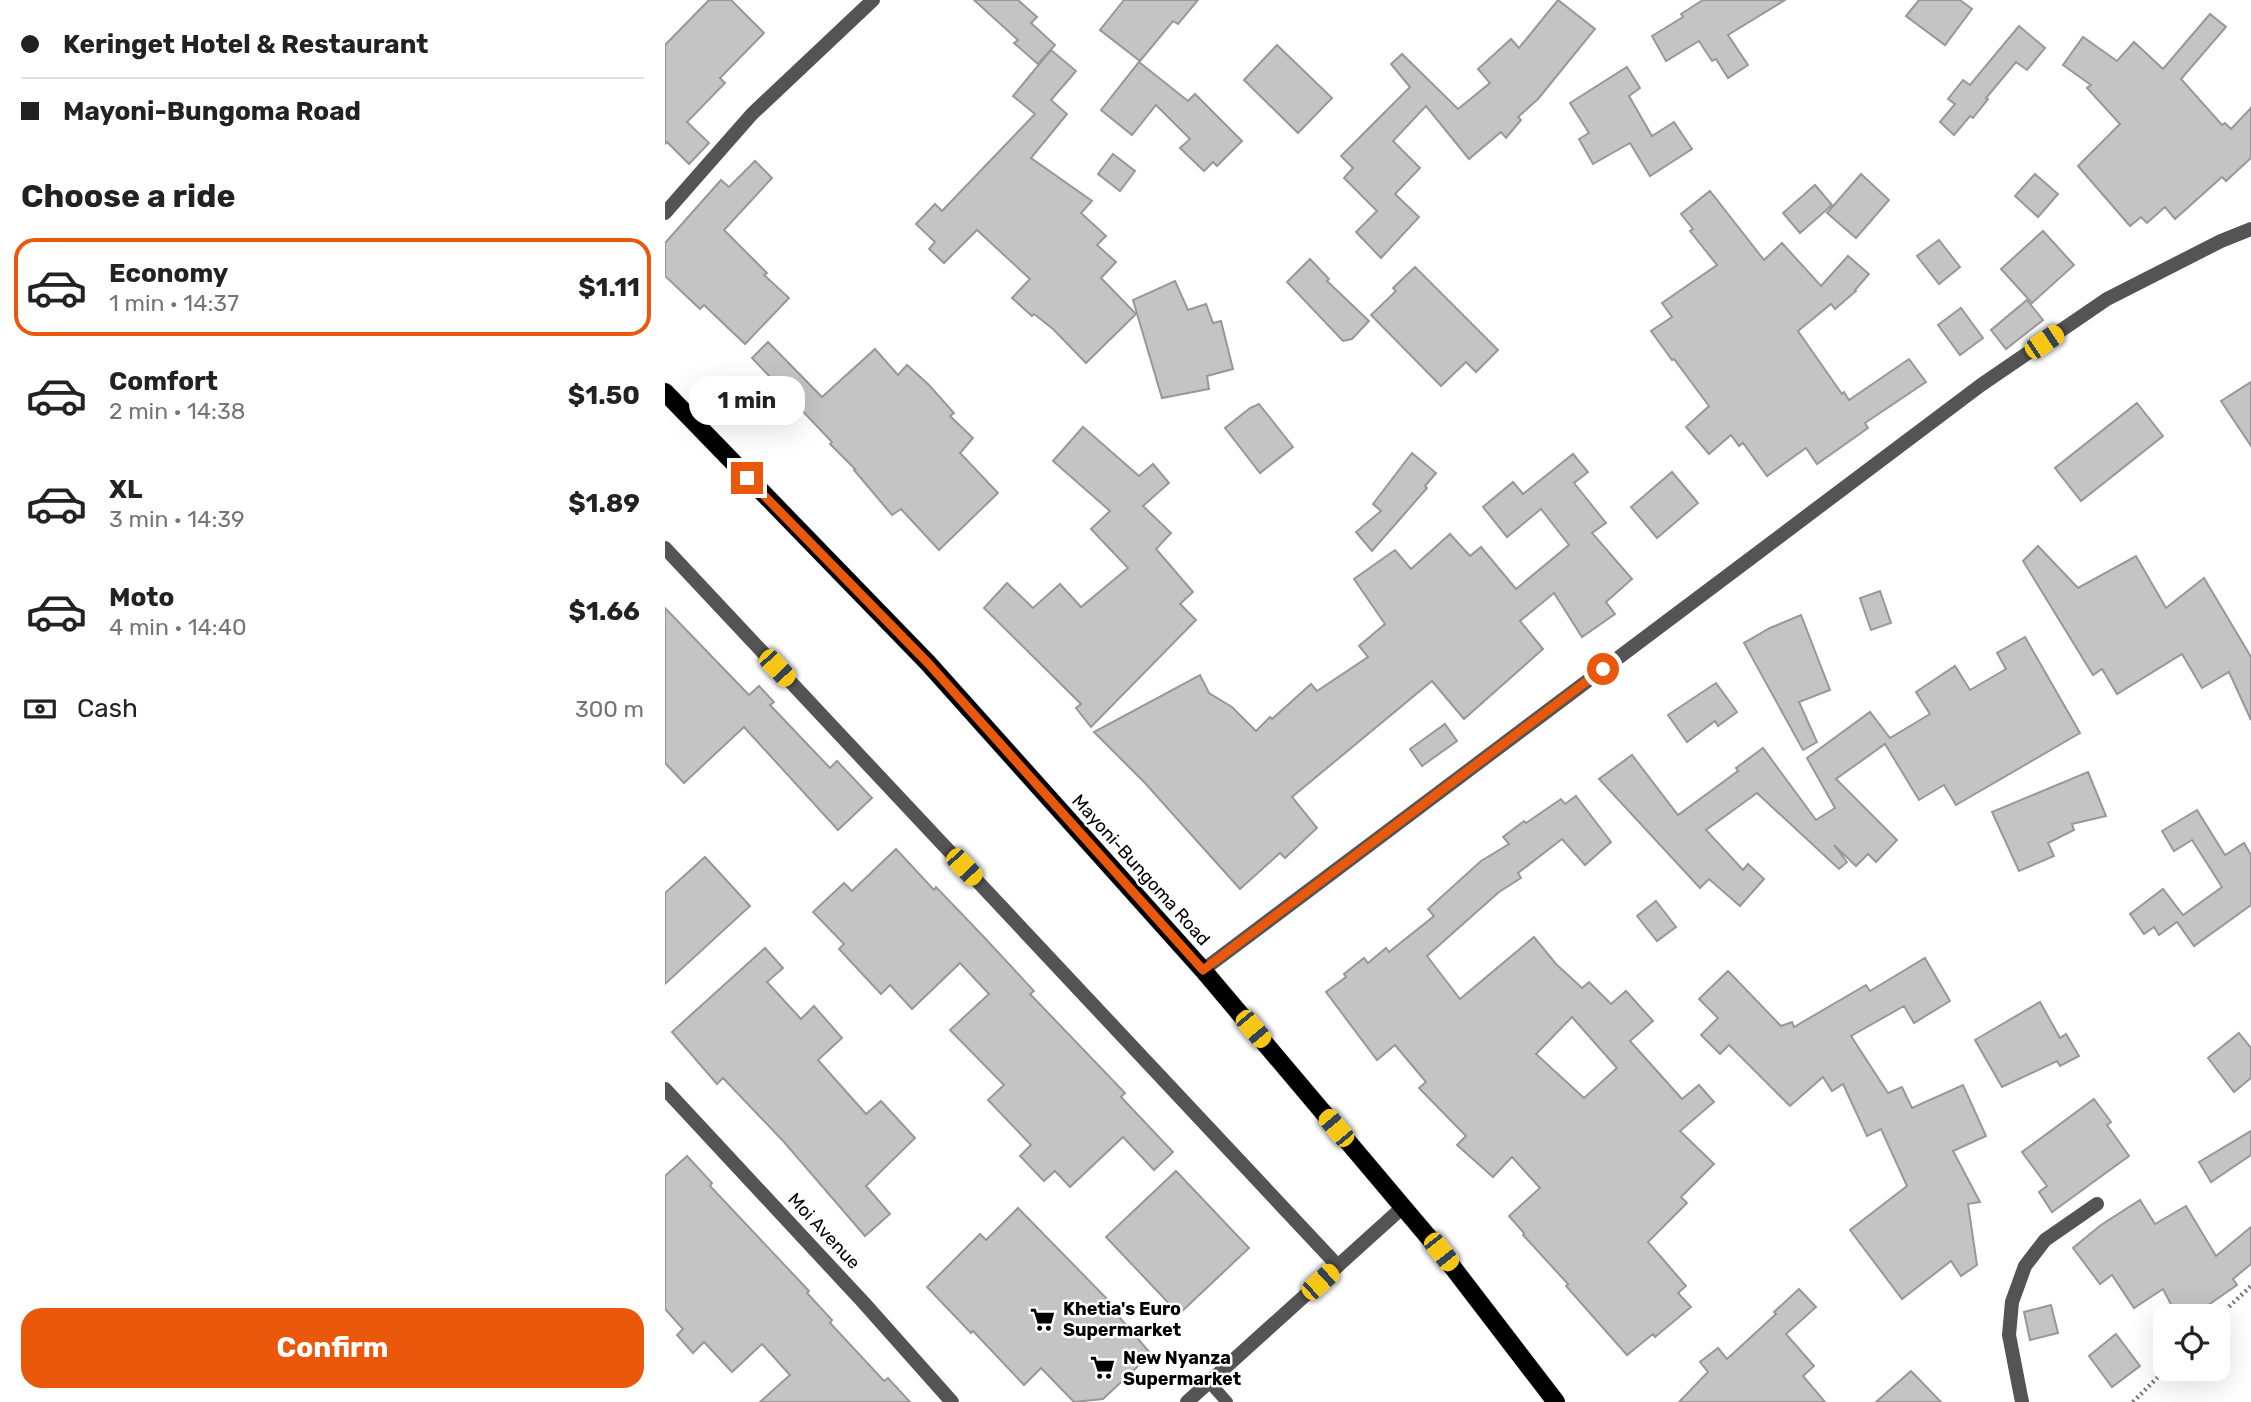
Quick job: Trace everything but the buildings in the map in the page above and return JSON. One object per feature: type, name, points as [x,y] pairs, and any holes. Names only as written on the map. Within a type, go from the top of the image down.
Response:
[{"type":"main road","name":"Mayoni-Bungoma Road","points":[[665,392],[928,663],[1203,970],[1441,1252],[1556,1402]]},
{"type":"street","points":[[665,213],[752,114],[873,0]]},
{"type":"street","points":[[1203,970],[1981,385],[2106,299],[2221,241],[2251,229]]},
{"type":"street","points":[[665,548],[1338,1266]]},
{"type":"street","name":"Moi Avenue","points":[[665,1089],[952,1402]]},
{"type":"street","points":[[2022,1402],[2009,1335],[2012,1302],[2025,1266],[2045,1240],[2097,1203]]},
{"type":"street","points":[[1187,1402],[1403,1207]]},
{"type":"lane","points":[[1210,1383],[1227,1402]]},
{"type":"path","points":[[2230,1306],[2251,1286]]},
{"type":"path","points":[[2133,1402],[2154,1381]]},
{"type":"place","name":"Khetia's Euro Supermarket","points":[[1043,1319]]},
{"type":"place","name":"New Nyanza Supermarket","points":[[1103,1368]]},
{"type":"route","points":[[747,478],[928,663],[1203,970],[1603,669]]}]
